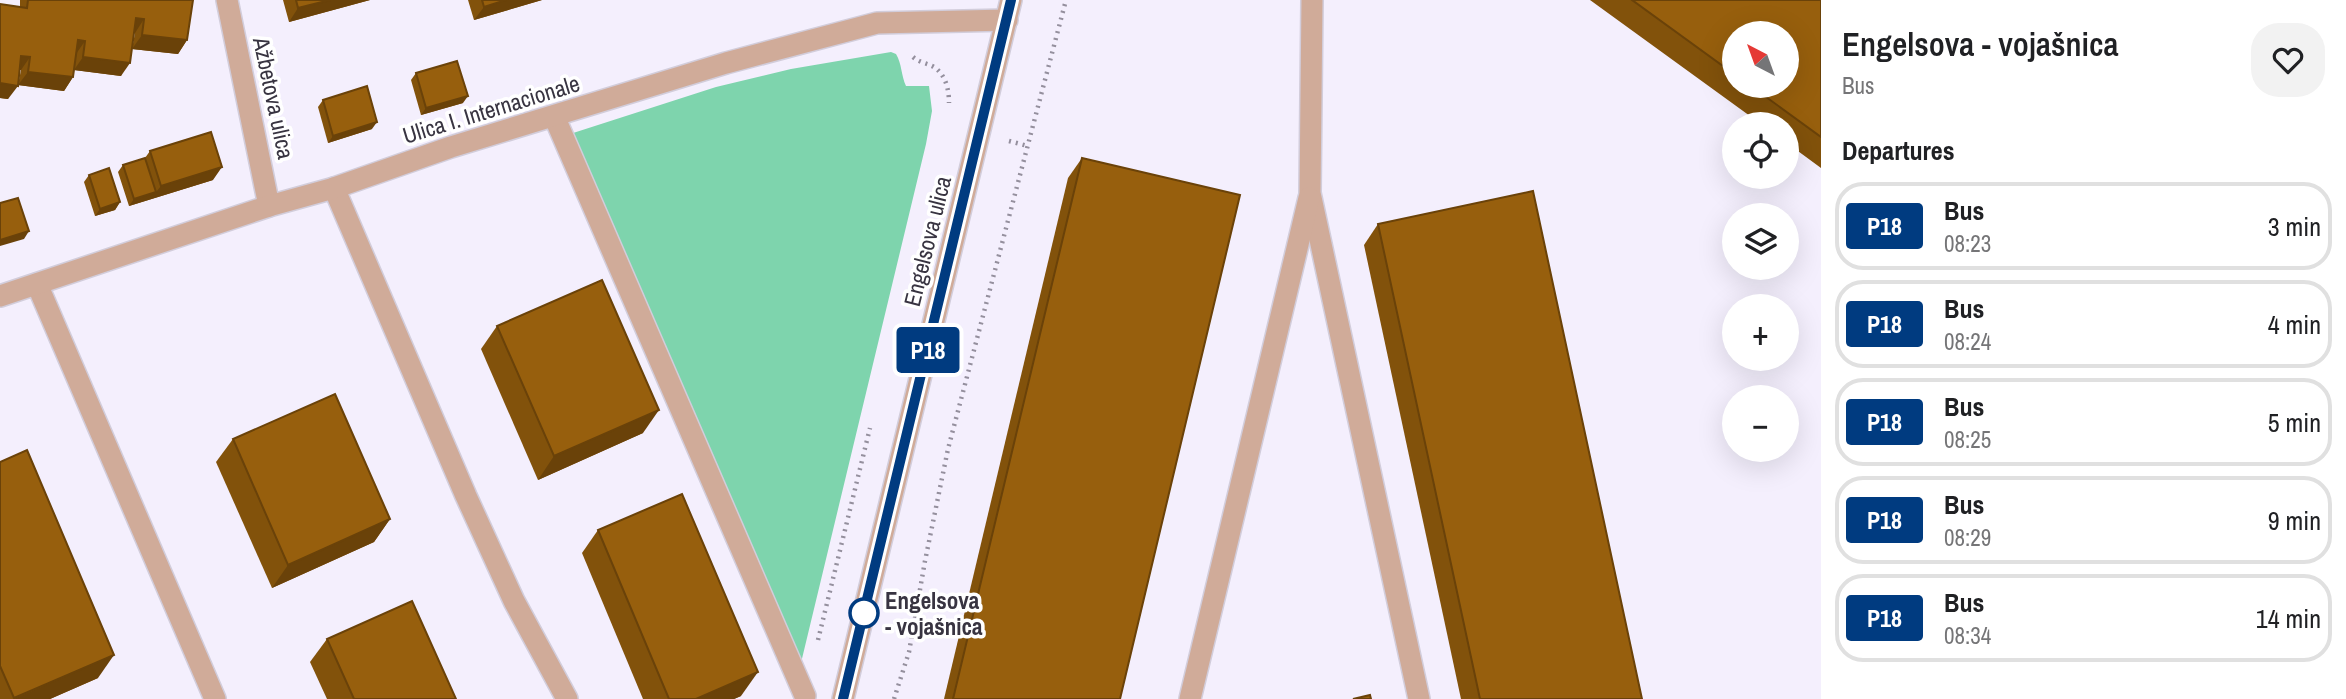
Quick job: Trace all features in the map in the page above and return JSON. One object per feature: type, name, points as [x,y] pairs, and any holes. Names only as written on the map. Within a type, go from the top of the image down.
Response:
[{"type":"street","name":"Ažbetova ulica","points":[[227,0],[269,206]]},
{"type":"street","points":[[1190,699],[1310,192],[1312,0]]},
{"type":"street","name":"Ulica I. Internacionale","points":[[0,296],[269,206],[334,188],[451,147],[726,63],[877,23],[1009,10]]},
{"type":"street","name":"Engelsova ulica","points":[[843,699],[1009,10]]},
{"type":"street","points":[[554,116],[805,696]]},
{"type":"street","points":[[334,188],[466,496],[514,601],[567,699]]},
{"type":"street","points":[[1310,192],[1419,699]]},
{"type":"street","points":[[37,284],[215,699]]},
{"type":"path","points":[[894,699],[909,652],[948,449],[1066,0]]},
{"type":"path","points":[[919,62],[935,67],[945,79],[949,108]]},
{"type":"path","points":[[818,643],[873,418]]},
{"type":"green space","points":[[891,52],[898,58],[906,86],[929,86],[932,111],[800,667],[570,134],[716,87],[791,69]]},
{"type":"building","points":[[28,0],[193,0],[187,40],[142,35],[144,19],[136,18],[130,63],[83,57],[85,41],[78,40],[73,77],[28,72],[30,57],[21,56],[18,86],[0,83],[0,4],[27,8]]},
{"type":"building","points":[[296,0],[330,0],[298,8]]},
{"type":"building","points":[[482,0],[506,0],[484,7]]},
{"type":"building","points":[[1632,0],[1821,0],[1821,137],[1799,121],[1799,112],[1787,112],[1767,98],[1799,98],[1799,21],[1722,21],[1722,65]]},
{"type":"building","points":[[457,61],[468,96],[426,108],[416,73]]},
{"type":"building","points":[[367,86],[377,122],[333,136],[323,100]]},
{"type":"building","points":[[211,132],[222,167],[161,186],[150,151]]},
{"type":"building","points":[[145,158],[156,192],[134,199],[123,165]]},
{"type":"building","points":[[1082,158],[1240,195],[1120,699],[953,699]]},
{"type":"building","points":[[109,168],[120,202],[100,209],[89,175]]},
{"type":"building","points":[[1533,191],[1642,699],[1480,699],[1378,224]]},
{"type":"building","points":[[18,198],[29,231],[0,240],[0,203]]},
{"type":"building","points":[[602,280],[659,410],[554,456],[497,326]]},
{"type":"building","points":[[335,394],[390,519],[288,565],[233,439]]},
{"type":"building","points":[[27,450],[114,655],[14,698],[0,666],[0,462]]},
{"type":"building","points":[[682,494],[758,672],[696,699],[669,699],[598,530]]},
{"type":"building","points":[[412,601],[456,699],[354,699],[327,639]]},
{"type":"building","points":[[1370,695],[1371,699],[1353,699]]},
{"type":"bus line","name":"P18","points":[[843,699],[1011,0]]},
{"type":"place","name":"Engelsova - vojašnica","points":[[864,613]]}]
